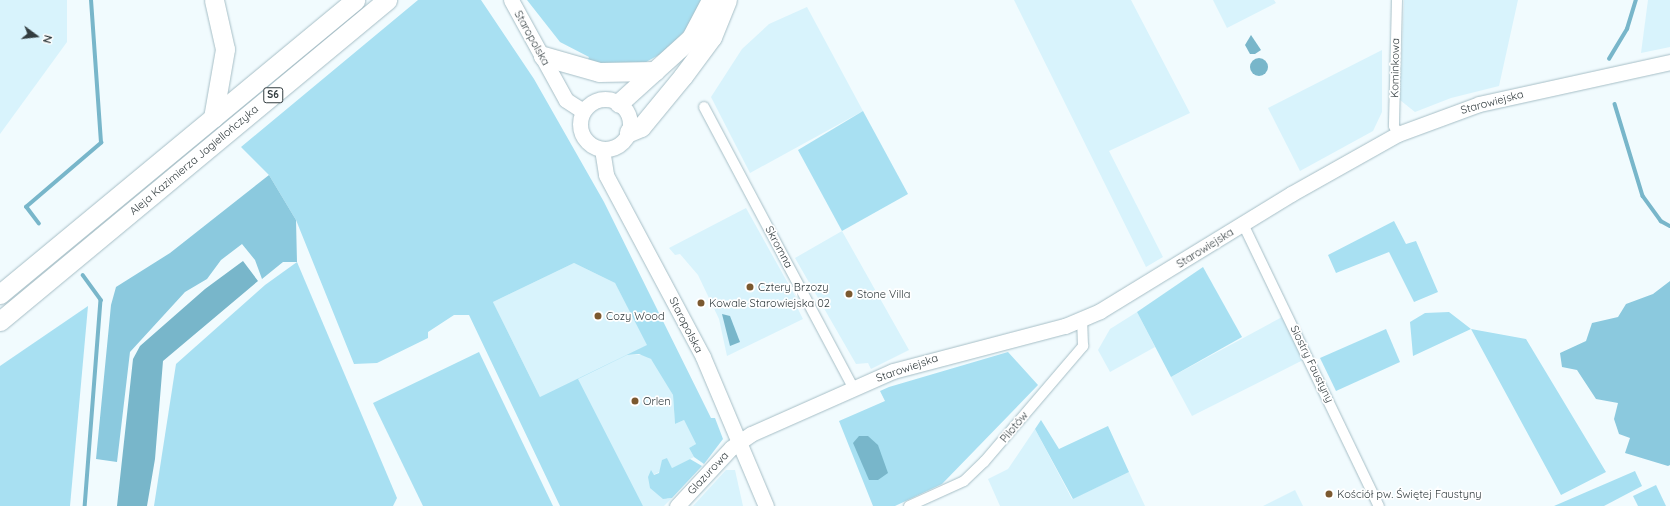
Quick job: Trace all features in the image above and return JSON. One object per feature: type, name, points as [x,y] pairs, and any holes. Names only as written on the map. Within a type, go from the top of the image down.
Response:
[{"type":"highway","points":[[213,118],[225,49],[214,0]]},
{"type":"highway","name":"Aleja Kazimierza Jagiellończyka","points":[[0,294],[355,0]]},
{"type":"highway","name":"Aleja Kazimierza Jagiellończyka","points":[[0,321],[387,0]]},
{"type":"highway","points":[[619,102],[691,38],[711,0]]},
{"type":"highway","points":[[629,132],[641,127],[683,76],[712,37],[727,0]]},
{"type":"highway","points":[[543,56],[598,72],[655,71]]},
{"type":"street","name":"Staropolska","points":[[511,0],[566,100],[583,111]]},
{"type":"street","name":"Kominkowa","points":[[1397,0],[1394,126],[1398,134]]},
{"type":"street","name":"Starowiejska","points":[[740,441],[853,388],[931,358],[1082,320],[1360,153],[1398,134],[1479,104],[1670,62]]},
{"type":"street","points":[[603,98],[619,102],[629,115],[629,132],[619,145],[602,149],[582,135],[583,111],[603,98]]},
{"type":"street","name":"Skromna","points":[[704,107],[853,388]]},
{"type":"street","name":"Staropolska","points":[[602,149],[606,175],[678,308],[740,441],[766,506]]},
{"type":"street","name":"Siostry Faustyny","points":[[1243,224],[1379,506]]},
{"type":"street","name":"Pilotów","points":[[909,506],[964,481],[984,462],[1083,346],[1082,320]]},
{"type":"street","name":"Glazurowa","points":[[677,506],[740,441]]},
{"type":"shaded area","points":[[0,0],[67,0],[67,42],[0,134]]},
{"type":"shaded area","points":[[418,0],[481,0],[534,79],[604,202],[711,418],[715,418],[723,439],[704,464],[694,457],[689,448],[696,444],[684,420],[675,424],[673,395],[651,359],[639,354],[627,355],[578,379],[643,506],[560,506],[469,315],[454,315],[428,332],[428,338],[377,363],[354,364],[296,220],[269,175],[241,147]],"holes":[[[574,263],[615,283],[647,345],[540,397],[493,302]]]},
{"type":"shaded area","points":[[527,0],[702,0],[694,21],[666,51],[646,62],[627,65],[587,62],[589,57],[560,42]]},
{"type":"shaded area","points":[[1014,0],[1131,0],[1190,113],[1109,151],[1163,257],[1146,267]]},
{"type":"shaded area","points":[[1213,0],[1274,0],[1276,3],[1227,28]]},
{"type":"shaded area","points":[[1404,0],[1518,0],[1499,86],[1451,98],[1415,112],[1400,100]]},
{"type":"shaded area","points":[[1648,0],[1670,0],[1670,47],[1641,53]]},
{"type":"shaded area","points":[[807,7],[863,111],[750,173],[711,97],[742,49],[769,24]]},
{"type":"shaded area","points":[[1251,35],[1261,50],[1255,54],[1250,54],[1245,45]]},
{"type":"shaded area","points":[[1382,50],[1382,112],[1373,131],[1300,171],[1268,108]]},
{"type":"shaded area","points":[[1259,58],[1265,61],[1268,67],[1265,73],[1259,76],[1253,73],[1250,67],[1253,61]]},
{"type":"shaded area","points":[[863,111],[908,194],[842,231],[798,150]]},
{"type":"shaded area","points":[[269,175],[296,220],[297,262],[283,262],[262,279],[255,260],[242,244],[221,260],[207,279],[185,292],[130,352],[117,462],[96,459],[111,305],[116,287],[170,253]]},
{"type":"shaded area","points":[[746,208],[799,303],[796,305],[803,319],[727,356],[719,319],[698,275],[680,254],[675,255],[669,248]]},
{"type":"shaded area","points":[[1394,221],[1406,244],[1416,241],[1438,292],[1414,302],[1389,252],[1336,273],[1328,255]]},
{"type":"shaded area","points":[[842,231],[909,350],[871,369],[868,363],[856,364],[795,258]]},
{"type":"shaded area","points":[[243,261],[258,281],[163,361],[155,459],[147,506],[117,506],[133,359],[140,346],[205,289]]},
{"type":"shaded area","points":[[297,262],[397,498],[393,506],[154,506],[176,364],[265,285]]},
{"type":"shaded area","points":[[574,263],[615,283],[648,345],[628,355],[645,355],[656,363],[673,395],[675,424],[684,420],[696,444],[689,448],[694,457],[672,468],[667,458],[659,472],[653,475],[667,499],[672,498],[664,506],[643,506],[540,397],[493,302]]},
{"type":"shaded area","points":[[1203,267],[1242,337],[1171,377],[1137,312]]},
{"type":"shaded area","points":[[1670,281],[1670,465],[1668,466],[1625,453],[1630,438],[1619,434],[1614,419],[1618,403],[1596,399],[1577,370],[1562,367],[1560,353],[1586,341],[1592,323],[1618,317],[1626,304],[1653,294]]},
{"type":"shaded area","points":[[88,306],[70,506],[0,506],[0,366]]},
{"type":"shaded area","points":[[1137,312],[1155,347],[1110,372],[1098,350],[1110,329]]},
{"type":"shaded area","points":[[1449,312],[1471,329],[1413,356],[1410,322],[1425,313]]},
{"type":"shaded area","points":[[722,314],[730,316],[740,342],[730,346]]},
{"type":"shaded area","points":[[1282,317],[1303,360],[1192,416],[1171,377]]},
{"type":"shaded area","points":[[1386,329],[1400,362],[1336,391],[1320,358]]},
{"type":"shaded area","points":[[1471,329],[1526,339],[1606,472],[1561,495]]},
{"type":"shaded area","points":[[479,352],[553,506],[423,506],[373,403]]},
{"type":"shaded area","points":[[1008,352],[1038,385],[942,484],[895,506],[873,506],[839,421],[885,401],[880,391],[889,387]]},
{"type":"shaded area","points":[[1041,420],[1059,449],[1108,426],[1129,472],[1073,499],[1035,429]]},
{"type":"shaded area","points":[[1035,429],[1072,499],[1129,472],[1145,506],[1000,506],[988,479],[1008,469]]},
{"type":"shaded area","points":[[859,436],[868,436],[878,445],[888,473],[878,480],[869,480],[853,443]]},
{"type":"shaded area","points":[[667,458],[672,468],[690,459],[702,466],[672,498],[663,499],[650,488],[648,477],[651,470],[654,475],[659,473],[662,460]]},
{"type":"shaded area","points":[[726,470],[735,470],[743,506],[693,506]]},
{"type":"shaded area","points":[[1635,471],[1642,486],[1604,506],[1554,506]]},
{"type":"shaded area","points":[[1656,485],[1666,506],[1638,506],[1633,496]]},
{"type":"shaded area","points":[[1295,490],[1303,506],[1263,506]]},
{"type":"waterway","points":[[39,224],[26,207],[101,143],[91,0]]},
{"type":"waterway","points":[[1609,59],[1627,29],[1636,0]]},
{"type":"waterway","points":[[1615,104],[1643,196],[1661,221],[1670,226]]},
{"type":"waterway","points":[[83,275],[101,300],[85,506]]},
{"type":"place","name":"Cztery Brzozy","points":[[750,287]]},
{"type":"place","name":"Stone Villa","points":[[849,294]]},
{"type":"place","name":"Kowale Starowiejska 02","points":[[701,303]]},
{"type":"place","name":"Cozy Wood","points":[[598,316]]},
{"type":"place","name":"Orlen","points":[[635,401]]},
{"type":"place","name":"Kościół pw. Świętej Faustyny","points":[[1329,494]]}]
